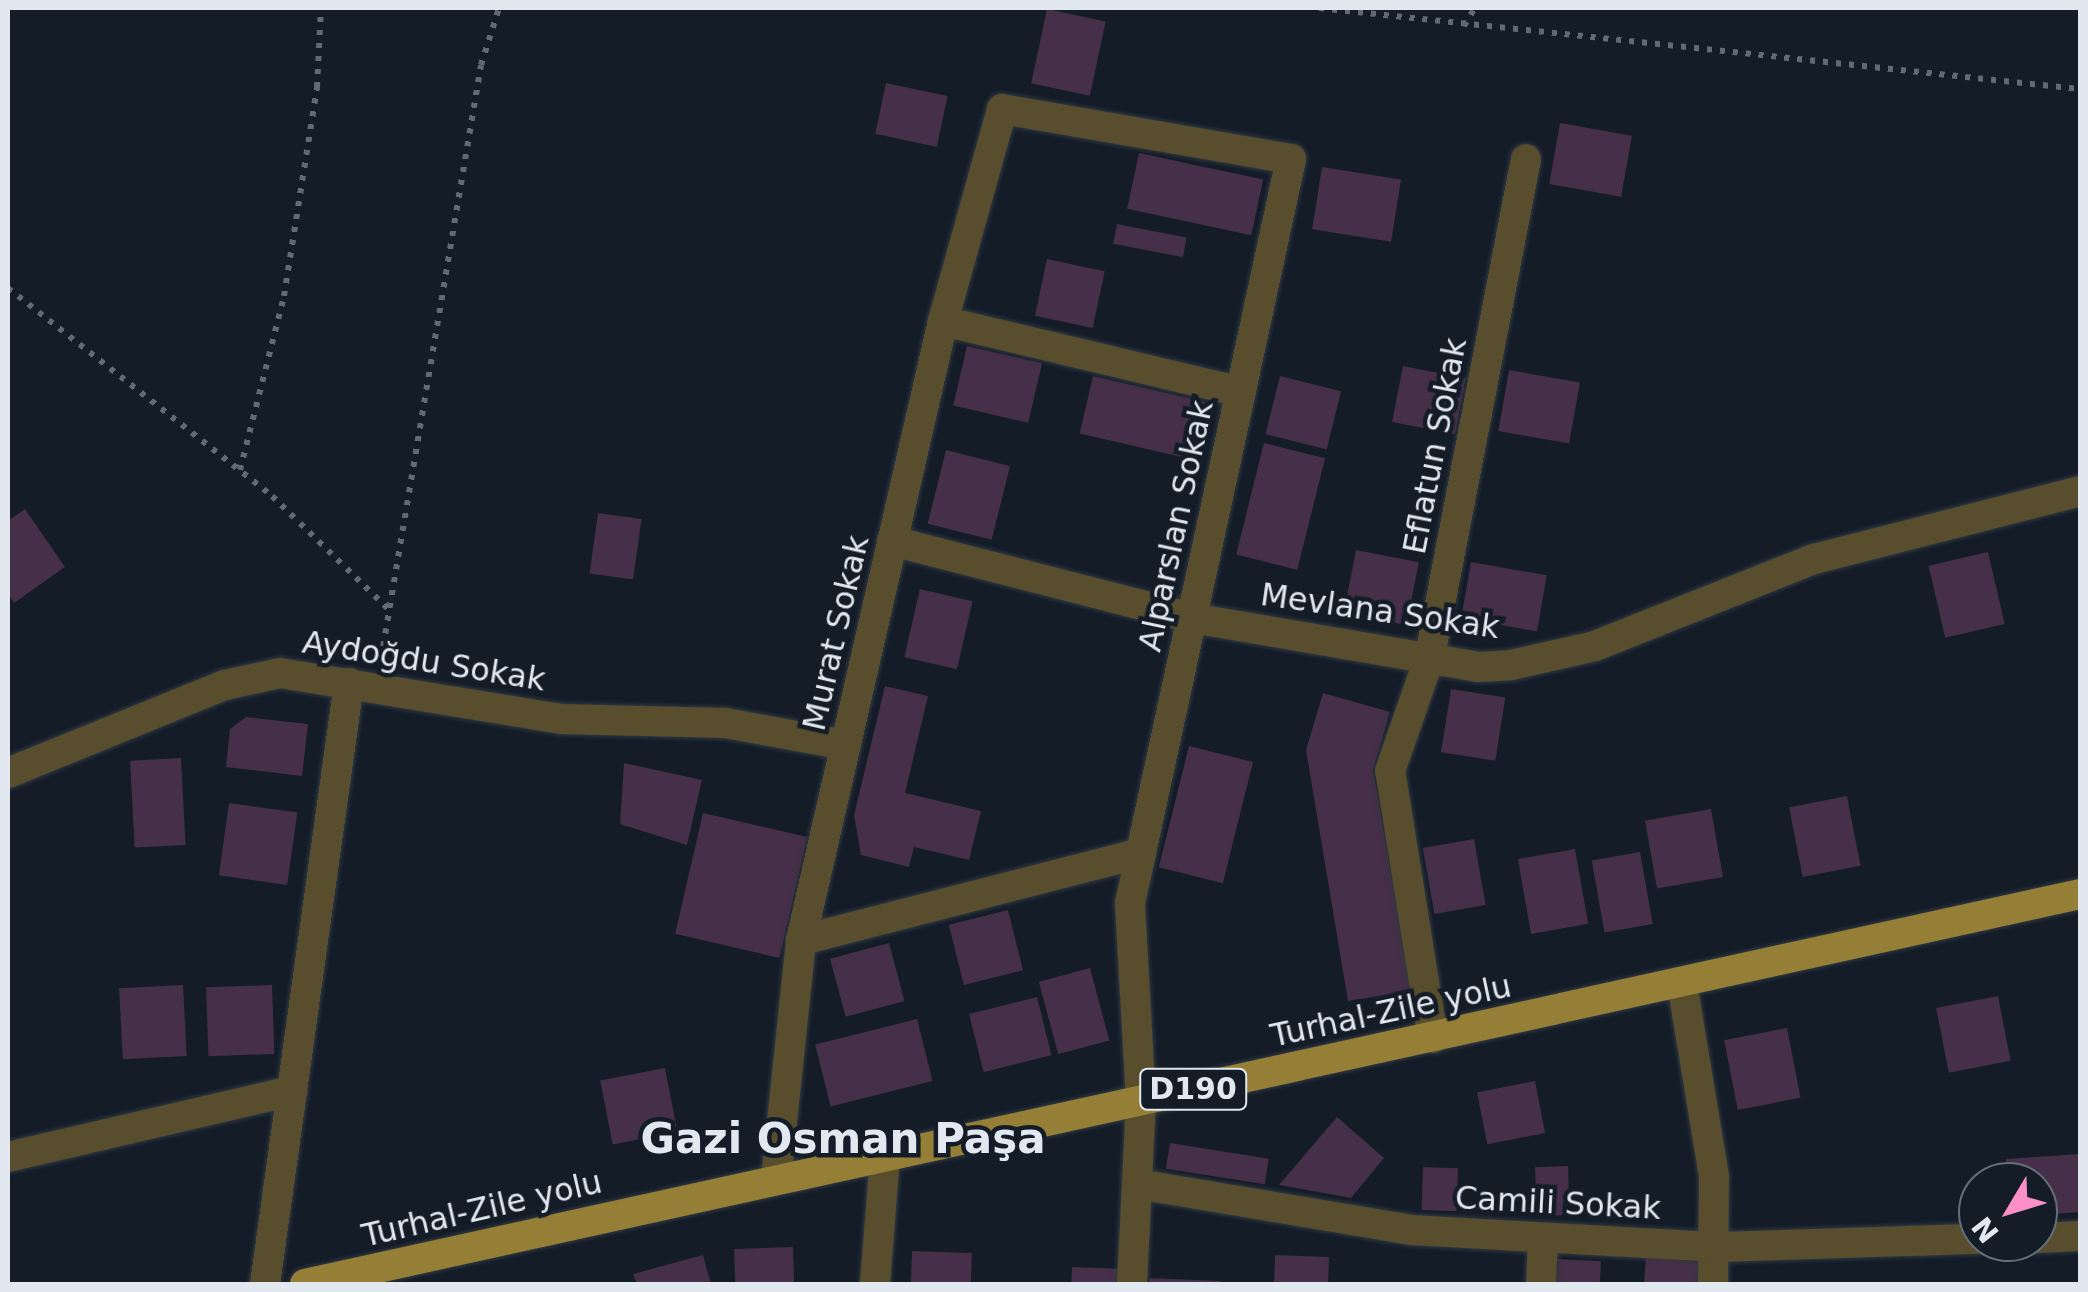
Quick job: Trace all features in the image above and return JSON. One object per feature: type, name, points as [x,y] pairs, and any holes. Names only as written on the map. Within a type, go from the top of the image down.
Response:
[{"type":"main road","name":"Turhal-Zile yolu","points":[[305,1284],[2080,894]]},
{"type":"street","name":"Murat Sokak","points":[[776,1180],[801,940],[944,320],[1002,108]]},
{"type":"street","name":"Alparslan Sokak","points":[[1002,108],[1291,159],[1141,853],[1129,956],[1140,1100],[1132,1284]]},
{"type":"street","name":"Eflatun Sokak","points":[[1434,1038],[1390,771],[1430,656],[1526,159]]},
{"type":"street","points":[[944,320],[1241,392]]},
{"type":"street","name":"Mevlana Sokak","points":[[892,541],[1192,618],[1478,666],[1555,657],[1814,559],[2080,491]]},
{"type":"street","name":"Aydoğdu Sokak","points":[[8,773],[256,676],[363,685],[561,718],[725,723],[846,744]]},
{"type":"street","points":[[265,1284],[292,1091],[363,685]]},
{"type":"street","points":[[801,940],[1141,853]]},
{"type":"street","points":[[1682,983],[1714,1176],[1718,1247],[1713,1284]]},
{"type":"street","points":[[8,1157],[292,1091]]},
{"type":"street","points":[[875,1284],[885,1156]]},
{"type":"street","name":"Camili Sokak","points":[[1137,1184],[1411,1230],[1718,1247],[1958,1240]]},
{"type":"street","points":[[1541,1284],[1543,1238]]},
{"type":"path","points":[[240,470],[284,296],[318,87],[320,8]]},
{"type":"path","points":[[363,685],[389,610],[480,65],[500,8]]},
{"type":"path","points":[[1319,8],[2080,89]]},
{"type":"path","points":[[1464,26],[1474,8]]},
{"type":"path","points":[[8,288],[240,470],[389,610]]},
{"type":"building","points":[[1047,9],[1106,21],[1090,96],[1031,83]]},
{"type":"building","points":[[886,83],[948,96],[937,147],[875,134]]},
{"type":"building","points":[[1560,123],[1632,136],[1621,197],[1549,184]]},
{"type":"building","points":[[1139,153],[1263,179],[1251,235],[1127,209]]},
{"type":"building","points":[[1322,167],[1401,180],[1391,242],[1312,229]]},
{"type":"building","points":[[1117,224],[1187,238],[1183,257],[1113,244]]},
{"type":"building","points":[[1047,259],[1105,271],[1093,328],[1035,316]]},
{"type":"building","points":[[967,346],[1042,363],[1028,423],[953,405]]},
{"type":"building","points":[[1403,366],[1466,378],[1455,434],[1392,422]]},
{"type":"building","points":[[1509,370],[1580,383],[1569,444],[1498,431]]},
{"type":"building","points":[[1093,376],[1210,403],[1197,460],[1080,433]]},
{"type":"building","points":[[1280,376],[1341,391],[1327,449],[1265,434]]},
{"type":"building","points":[[1264,443],[1325,458],[1297,570],[1236,555]]},
{"type":"building","points":[[946,450],[1010,466],[992,540],[928,524]]},
{"type":"building","points":[[25,509],[65,567],[14,603],[8,594],[8,521]]},
{"type":"building","points":[[598,513],[642,519],[633,580],[590,573]]},
{"type":"building","points":[[1356,550],[1419,562],[1407,625],[1344,613]]},
{"type":"building","points":[[1988,552],[2005,624],[1945,638],[1929,566]]},
{"type":"building","points":[[1471,562],[1547,575],[1537,632],[1461,618]]},
{"type":"building","points":[[920,589],[973,601],[957,669],[904,657]]},
{"type":"building","points":[[885,686],[928,696],[905,793],[981,811],[969,860],[914,847],[909,867],[861,855],[854,815]]},
{"type":"building","points":[[1451,689],[1505,698],[1495,761],[1441,752]]},
{"type":"building","points":[[1323,693],[1390,712],[1373,770],[1411,991],[1348,1001],[1306,750]]},
{"type":"building","points":[[246,717],[308,724],[302,776],[226,767],[230,729]]},
{"type":"building","points":[[1189,746],[1253,762],[1223,883],[1159,867]]},
{"type":"building","points":[[181,758],[186,845],[135,848],[130,761]]},
{"type":"building","points":[[624,763],[702,780],[687,845],[620,824]]},
{"type":"building","points":[[1847,796],[1861,866],[1803,877],[1789,807]]},
{"type":"building","points":[[229,803],[297,813],[287,885],[219,875]]},
{"type":"building","points":[[1711,809],[1723,877],[1657,889],[1645,821]]},
{"type":"building","points":[[703,813],[807,837],[779,958],[675,934]]},
{"type":"building","points":[[1474,839],[1486,905],[1434,914],[1423,848]]},
{"type":"building","points":[[1575,849],[1588,924],[1531,934],[1518,859]]},
{"type":"building","points":[[1640,852],[1653,924],[1604,932],[1592,861]]},
{"type":"building","points":[[1008,910],[1023,970],[964,985],[949,925]]},
{"type":"building","points":[[889,943],[905,1001],[846,1017],[830,959]]},
{"type":"building","points":[[1090,968],[1109,1040],[1058,1054],[1039,982]]},
{"type":"building","points":[[183,985],[187,1056],[123,1059],[119,988]]},
{"type":"building","points":[[272,985],[274,1054],[208,1056],[206,987]]},
{"type":"building","points":[[1998,996],[2011,1061],[1949,1073],[1936,1008]]},
{"type":"building","points":[[1037,997],[1052,1055],[984,1072],[969,1014]]},
{"type":"building","points":[[917,1019],[932,1081],[831,1107],[815,1044]]},
{"type":"building","points":[[1787,1028],[1801,1098],[1738,1110],[1724,1040]]},
{"type":"building","points":[[665,1068],[677,1132],[613,1144],[600,1081]]},
{"type":"building","points":[[1535,1081],[1545,1133],[1487,1144],[1477,1092]]},
{"type":"building","points":[[1337,1117],[1384,1158],[1351,1198],[1279,1185]]},
{"type":"building","points":[[1170,1143],[1269,1159],[1265,1184],[1166,1169]]},
{"type":"building","points":[[2080,1154],[2080,1212],[2058,1214],[2058,1162],[2006,1159]]},
{"type":"building","points":[[1568,1166],[1570,1215],[1537,1216],[1535,1167]]},
{"type":"building","points":[[1423,1167],[1458,1168],[1456,1211],[1421,1210]]},
{"type":"building","points":[[793,1247],[794,1284],[735,1284],[734,1249]]},
{"type":"building","points":[[912,1251],[972,1253],[971,1284],[911,1284]]},
{"type":"building","points":[[703,1255],[711,1284],[637,1284],[633,1274]]},
{"type":"building","points":[[1275,1255],[1329,1257],[1328,1284],[1274,1284]]},
{"type":"building","points":[[1646,1257],[1699,1262],[1697,1284],[1644,1284]]},
{"type":"building","points":[[1558,1259],[1601,1261],[1600,1284],[1557,1284]]},
{"type":"building","points":[[1072,1267],[1121,1269],[1120,1284],[1071,1284]]},
{"type":"building","points":[[1149,1278],[1221,1281],[1221,1284],[1149,1284]]},
{"type":"district","name":"Gazi Osman Paşa","points":[[843,1139]]}]
